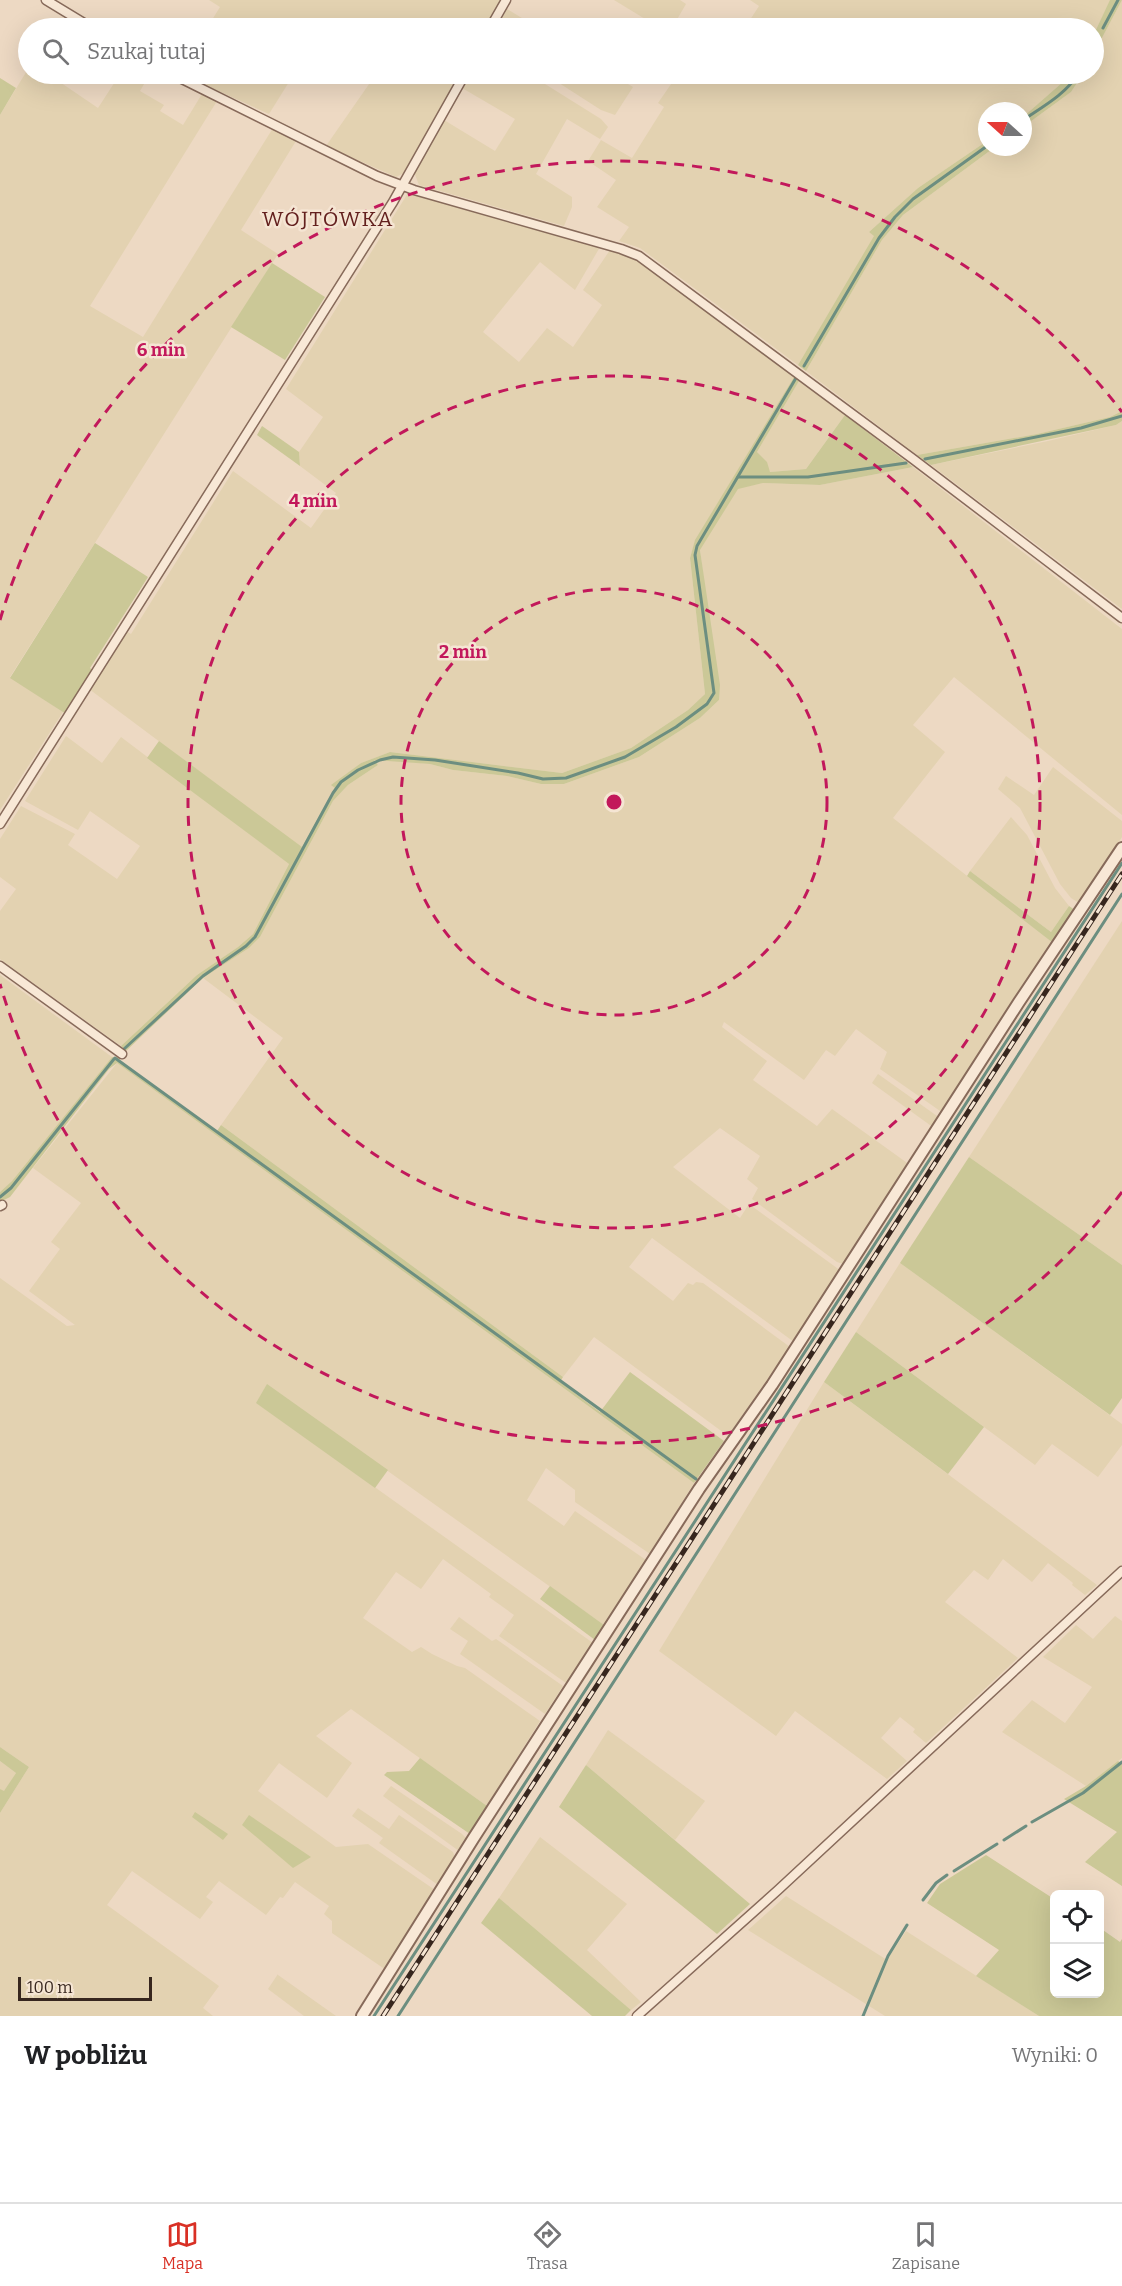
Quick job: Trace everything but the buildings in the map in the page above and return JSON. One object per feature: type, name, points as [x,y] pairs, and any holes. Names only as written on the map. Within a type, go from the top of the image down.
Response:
[{"type":"street","points":[[46,0],[76,18]]},
{"type":"street","points":[[496,18],[506,0]]},
{"type":"street","points":[[192,84],[336,156],[402,185],[639,256],[904,452],[1122,618]]},
{"type":"street","points":[[0,824],[393,202],[459,84]]},
{"type":"street","points":[[362,2016],[473,1839],[699,1489],[778,1376],[1013,1011],[1122,848]]},
{"type":"street","points":[[0,966],[122,1054]]},
{"type":"street","points":[[637,2016],[778,1890],[1122,1571]]},
{"type":"shaded area","points":[[209,0],[502,0],[492,18],[213,18],[220,7]]},
{"type":"shaded area","points":[[614,0],[680,0],[686,4],[678,18],[644,18]]},
{"type":"shaded area","points":[[750,0],[1110,0],[1102,18],[751,18],[759,6]]},
{"type":"shaded area","points":[[1110,0],[1122,0],[1104,34],[1104,18],[1102,18]]},
{"type":"shaded area","points":[[1122,0],[1122,411],[1110,417],[1037,434],[917,455],[806,371],[882,240],[903,215],[983,156],[1032,156],[1032,120],[1071,92],[1076,84],[1104,84],[1104,34]]},
{"type":"shaded area","points":[[507,9],[522,18],[502,18]]},
{"type":"shaded area","points":[[0,78],[16,88],[0,115]]},
{"type":"shaded area","points":[[19,84],[63,84],[98,108],[114,84],[144,84],[140,91],[164,105],[160,111],[183,125],[202,94],[217,101],[90,306],[143,337],[273,128],[296,141],[241,230],[278,254],[10,677],[63,712],[0,810],[0,115]]},
{"type":"shaded area","points":[[203,84],[288,84],[269,114]]},
{"type":"shaded area","points":[[369,84],[455,84],[406,172],[396,177],[326,146]]},
{"type":"shaded area","points":[[465,84],[545,84],[601,119],[608,127],[600,139],[567,119],[536,174],[572,197],[572,207],[564,226],[419,185],[414,172],[444,120],[495,151],[515,119],[462,88]]},
{"type":"shaded area","points":[[561,84],[628,84],[633,87],[615,115],[601,110]]},
{"type":"shaded area","points":[[671,84],[1061,84],[1032,109],[1032,102],[978,102],[978,147],[918,188],[869,232],[875,236],[798,365],[640,248],[619,241],[629,227],[597,207],[616,180],[588,161],[601,140],[632,158],[664,107],[658,103]]},
{"type":"shaded area","points":[[1061,84],[1076,84],[1071,92],[1032,120],[1032,109]]},
{"type":"shaded area","points":[[978,147],[978,156],[983,156],[903,215],[882,240],[806,371],[798,365],[874,236],[869,232],[918,188]]},
{"type":"shaded area","points":[[408,193],[600,247],[575,290],[540,262],[483,332],[519,362],[547,328],[573,347],[602,305],[583,290],[610,250],[634,256],[794,377],[695,541],[690,558],[705,694],[688,710],[631,748],[562,773],[390,752],[361,763],[332,785],[335,788],[302,848],[89,689],[126,631],[131,634],[233,471],[311,528],[336,493],[300,466],[299,452],[323,417],[286,389]]},
{"type":"shaded area","points":[[272,263],[325,297],[285,360],[231,327]]},
{"type":"shaded area","points":[[794,377],[799,381],[757,452],[767,462],[770,472],[806,469],[845,415],[913,467],[820,485],[763,483],[738,489],[700,550],[720,685],[719,700],[700,718],[639,757],[564,784],[541,784],[507,776],[453,770],[430,764],[374,760],[378,765],[348,785],[333,801],[260,937],[249,948],[203,978],[126,1051],[121,1046],[197,975],[253,934],[289,864],[147,758],[159,741],[302,847],[335,788],[331,785],[361,763],[390,752],[562,773],[631,748],[688,710],[705,694],[690,558],[695,540]]},
{"type":"shaded area","points":[[799,381],[845,415],[806,469],[770,472],[757,452]]},
{"type":"shaded area","points":[[1122,411],[1122,421],[1116,425],[931,465],[917,455],[1037,434],[1110,417]]},
{"type":"shaded area","points":[[1122,421],[1122,609],[931,465],[1048,441],[1116,425]]},
{"type":"shaded area","points":[[262,426],[299,452],[300,466],[257,435]]},
{"type":"shaded area","points":[[913,467],[1122,629],[1122,815],[954,677],[913,725],[945,752],[893,818],[1053,943],[943,1113],[880,1069],[887,1052],[856,1029],[835,1056],[826,1050],[804,1080],[724,1022],[722,1027],[767,1061],[753,1080],[817,1126],[832,1109],[910,1165],[846,1265],[837,1262],[752,1199],[758,1188],[747,1179],[760,1156],[720,1128],[673,1167],[740,1218],[749,1204],[841,1271],[794,1342],[652,1238],[629,1267],[673,1301],[688,1283],[693,1285],[696,1282],[703,1283],[790,1347],[728,1436],[594,1337],[563,1377],[221,1125],[283,1038],[203,978],[249,948],[260,937],[333,801],[348,785],[378,765],[373,761],[377,759],[430,764],[453,770],[507,776],[541,784],[564,784],[639,757],[700,718],[719,700],[700,549],[738,488],[763,483],[820,485]]},
{"type":"shaded area","points":[[95,543],[148,577],[90,668],[94,671],[66,714],[10,678]]},
{"type":"shaded area","points":[[66,736],[102,763],[121,737],[289,864],[253,934],[197,975],[121,1046],[0,959],[0,911],[16,889],[0,877],[0,839],[21,806],[75,834],[68,845],[117,879],[140,846],[90,811],[78,830],[25,801]]},
{"type":"shaded area","points":[[1053,767],[1122,821],[1122,837],[1079,903],[1071,898],[1060,884],[1020,808],[998,789],[1006,776],[1034,795]]},
{"type":"shaded area","points":[[1011,817],[1027,835],[1055,888],[1069,906],[1051,932],[970,871]]},
{"type":"shaded area","points":[[970,871],[1051,932],[1069,906],[1075,910],[1053,943],[967,876]]},
{"type":"shaded area","points":[[1122,921],[1122,1265],[969,1157]]},
{"type":"shaded area","points":[[0,975],[112,1057],[12,1181],[0,1192]]},
{"type":"shaded area","points":[[118,1055],[121,1057],[119,1061],[217,1131],[221,1125],[563,1377],[560,1382],[600,1412],[630,1372],[724,1441],[694,1483],[117,1063],[109,1069],[10,1197],[0,1202],[0,1192],[12,1181],[112,1057],[116,1058]]},
{"type":"shaded area","points":[[117,1063],[694,1483],[650,1554],[575,1502],[575,1490],[546,1468],[527,1500],[564,1526],[575,1511],[646,1560],[604,1625],[267,1385],[257,1403],[593,1643],[566,1683],[499,1636],[514,1615],[489,1597],[491,1594],[443,1559],[421,1589],[396,1572],[363,1618],[412,1652],[421,1647],[465,1668],[540,1721],[487,1806],[351,1709],[316,1736],[352,1763],[327,1798],[279,1763],[258,1791],[336,1847],[368,1844],[435,1890],[386,1970],[332,1933],[332,1921],[324,1914],[329,1906],[295,1882],[266,1915],[219,1881],[206,1897],[213,1902],[200,1919],[132,1871],[107,1905],[219,1986],[203,2008],[213,2016],[0,2016],[0,1813],[29,1767],[0,1747],[0,1278],[67,1326],[75,1325],[29,1291],[60,1249],[51,1242],[81,1203],[33,1168]]},
{"type":"shaded area","points":[[878,1074],[937,1116],[940,1119],[934,1128],[872,1083]]},
{"type":"shaded area","points":[[969,1157],[1122,1265],[1122,1398],[1110,1415],[900,1263]]},
{"type":"shaded area","points":[[900,1263],[1122,1424],[1122,1445],[1098,1477],[1052,1444],[1035,1465],[856,1332]]},
{"type":"shaded area","points":[[856,1332],[984,1427],[948,1474],[824,1382]]},
{"type":"shaded area","points":[[824,1382],[1097,1585],[1085,1595],[1048,1563],[1032,1582],[1003,1559],[988,1580],[974,1570],[945,1602],[1018,1658],[926,1743],[913,1732],[915,1729],[900,1717],[881,1738],[907,1761],[887,1779],[795,1711],[776,1736],[659,1651]]},
{"type":"shaded area","points":[[267,1384],[388,1470],[375,1488],[256,1403]]},
{"type":"shaded area","points":[[550,1586],[604,1625],[595,1640],[540,1599]]},
{"type":"shaded area","points":[[1115,1616],[1122,1621],[1122,1758],[1086,1786],[1002,1732],[1032,1700],[1065,1723],[1092,1687],[1043,1657],[1076,1625],[1093,1639]]},
{"type":"shaded area","points":[[459,1617],[492,1641],[496,1639],[563,1686],[545,1714],[460,1654],[468,1641],[450,1629]]},
{"type":"shaded area","points":[[608,1730],[705,1801],[675,1840],[586,1765]]},
{"type":"shaded area","points":[[0,1747],[29,1767],[0,1813],[0,1789],[4,1791],[16,1773],[0,1761]]},
{"type":"shaded area","points":[[420,1758],[487,1806],[470,1834],[384,1775],[387,1772],[409,1771]]},
{"type":"shaded area","points":[[0,1761],[16,1773],[4,1792],[0,1789]]},
{"type":"shaded area","points":[[1118,1761],[1122,1764],[1122,1886],[1085,1862],[1117,1832],[1064,1799],[1086,1786]]},
{"type":"shaded area","points":[[586,1765],[750,1904],[717,1934],[559,1807]]},
{"type":"shaded area","points":[[391,1786],[462,1834],[467,1839],[459,1851],[383,1796]]},
{"type":"shaded area","points":[[358,1808],[389,1829],[399,1815],[453,1852],[455,1858],[438,1885],[379,1843],[383,1838],[352,1816]]},
{"type":"shaded area","points":[[195,1812],[228,1834],[223,1840],[192,1817]]},
{"type":"shaded area","points":[[249,1815],[311,1857],[293,1868],[242,1825]]},
{"type":"shaded area","points":[[540,1837],[627,1904],[587,1950],[641,2002],[631,2010],[499,1898]]},
{"type":"shaded area","points":[[986,1855],[1050,1896],[1050,1998],[1104,1998],[1104,1931],[1120,1942],[1122,1939],[1122,2016],[1039,2016],[976,1976],[999,1950],[927,1903],[940,1884]]},
{"type":"shaded area","points":[[786,1896],[887,1960],[906,1931],[1039,2016],[885,2016],[748,1930]]},
{"type":"shaded area","points":[[499,1898],[631,2010],[625,2016],[592,2016],[481,1923]]},
{"type":"shaded area","points":[[278,1974],[336,2016],[304,2016],[268,1989]]},
{"type":"waterway","points":[[1104,26],[1118,0]]},
{"type":"waterway","points":[[1032,114],[1070,84]]},
{"type":"waterway","points":[[804,366],[879,238],[895,217],[913,199],[978,152]]},
{"type":"waterway","points":[[124,1049],[203,976],[246,946],[255,937],[333,793],[341,782],[358,770],[393,757],[435,760],[543,779],[566,778],[625,757],[676,727],[707,704],[714,693],[695,555],[697,546],[796,378]]},
{"type":"waterway","points":[[925,459],[1081,428],[1122,416]]},
{"type":"waterway","points":[[738,477],[808,477],[906,463]]},
{"type":"waterway","points":[[374,2016],[1122,863]]},
{"type":"waterway","points":[[398,2016],[1122,894]]},
{"type":"waterway","points":[[115,1058],[696,1479]]},
{"type":"waterway","points":[[0,1197],[11,1188],[114,1059]]},
{"type":"waterway","points":[[1032,1822],[1083,1793],[1122,1762]]},
{"type":"waterway","points":[[1004,1840],[1026,1826]]},
{"type":"waterway","points":[[954,1871],[997,1844]]},
{"type":"waterway","points":[[923,1900],[936,1883],[947,1875]]},
{"type":"waterway","points":[[863,2016],[888,1956],[907,1925]]},
{"type":"railway","points":[[383,2016],[1122,874]]},
{"type":"district","name":"WÓJTÓWKA","points":[[328,219]]}]
